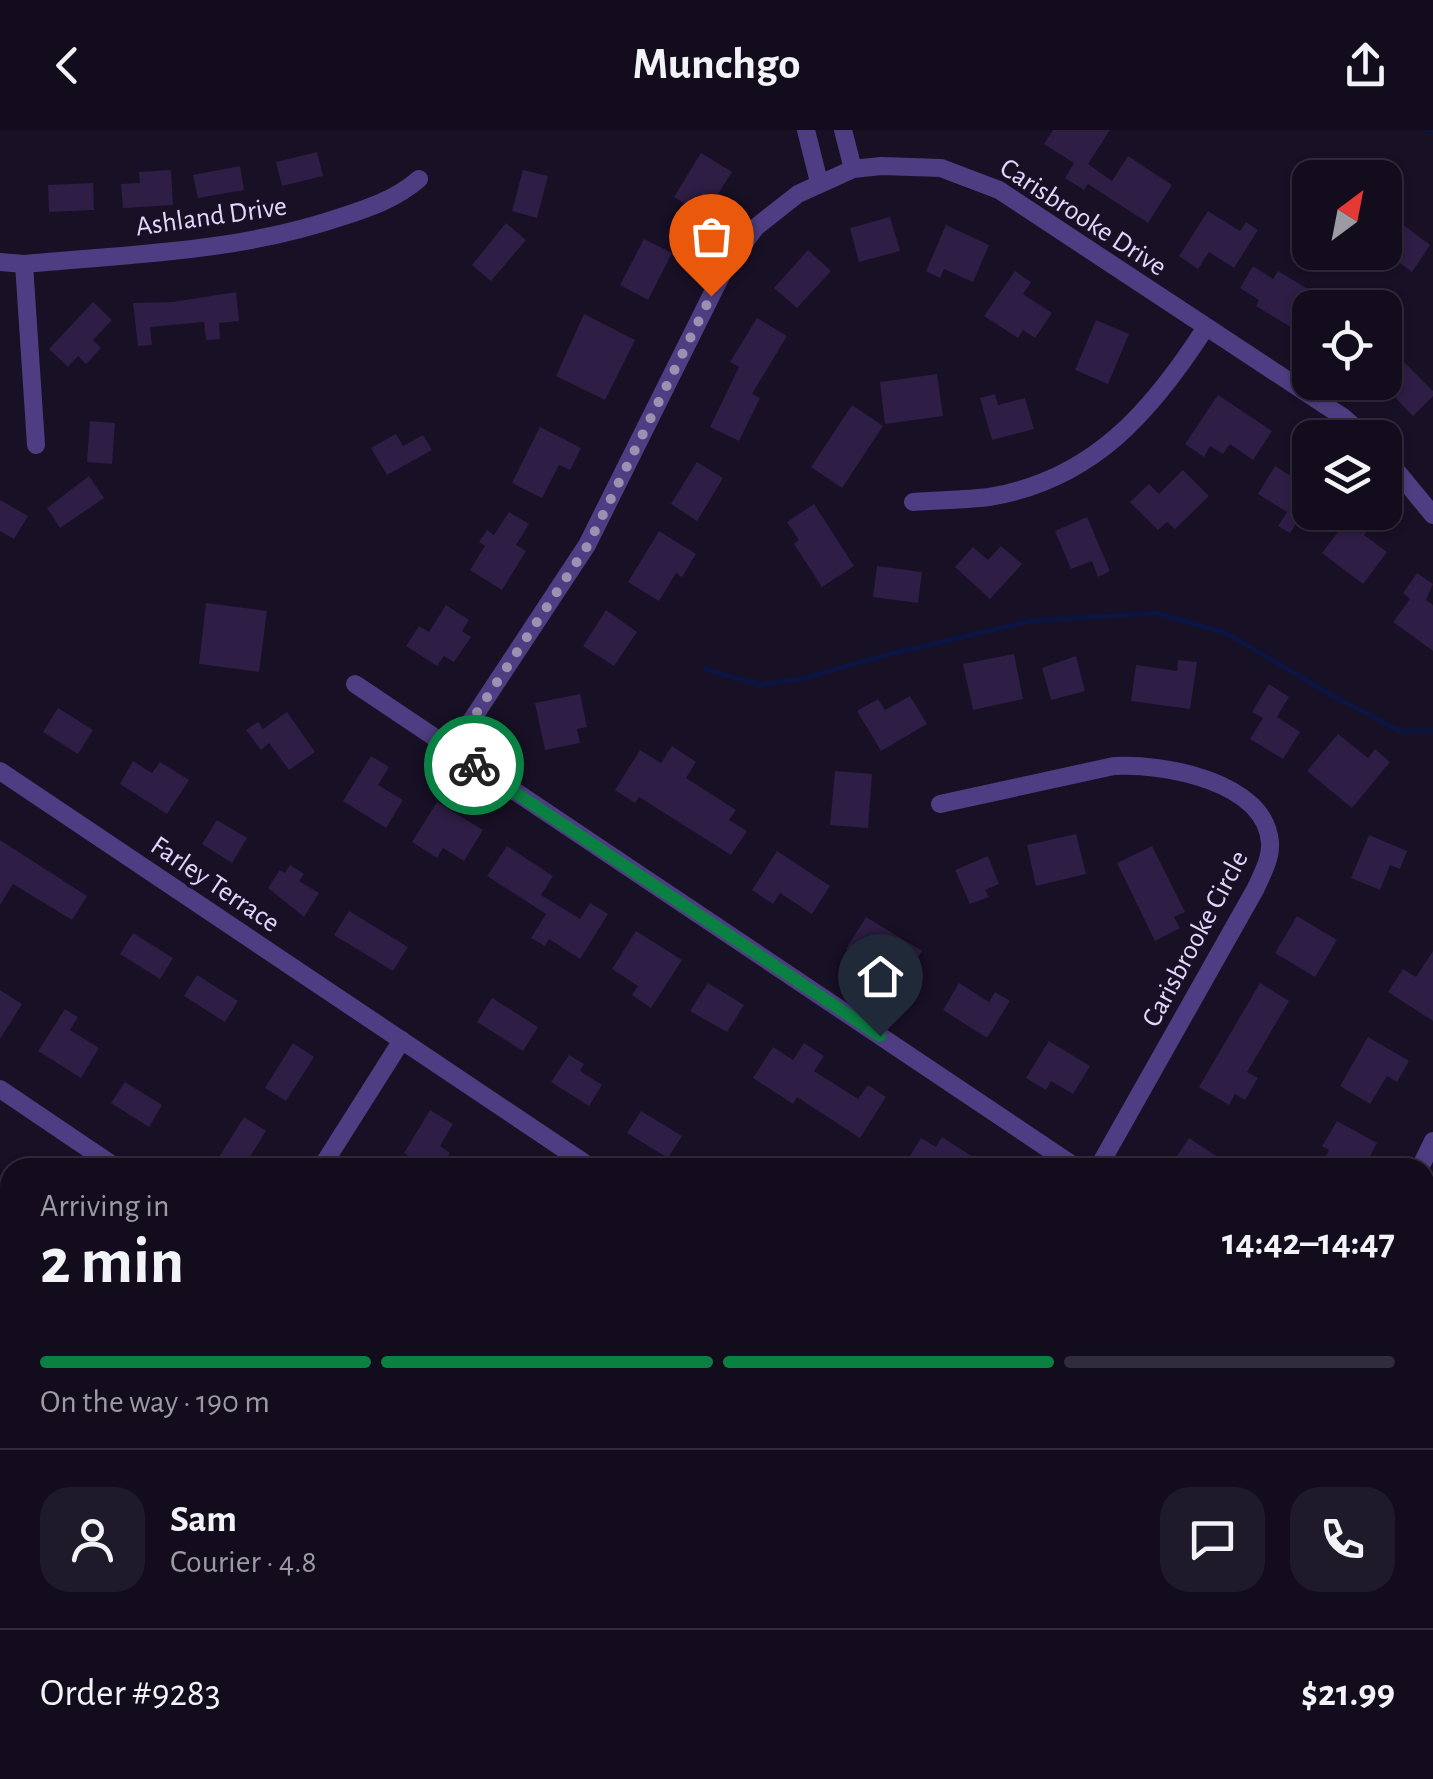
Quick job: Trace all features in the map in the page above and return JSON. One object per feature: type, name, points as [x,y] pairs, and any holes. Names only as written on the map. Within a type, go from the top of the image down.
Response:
[{"type":"street","points":[[806,130],[820,182]]},
{"type":"street","points":[[844,130],[853,169]]},
{"type":"street","name":"Carisbrooke Drive","points":[[452,750],[588,545],[732,257],[774,210],[820,182],[853,169],[926,167],[970,177],[999,190],[1346,420]]},
{"type":"street","name":"Ashland Drive","points":[[0,262],[24,264],[213,248],[285,236],[402,194],[419,179]]},
{"type":"street","points":[[24,264],[36,445]]},
{"type":"street","points":[[913,502],[989,497],[1027,488],[1084,462],[1139,419],[1206,327]]},
{"type":"street","points":[[1402,478],[1433,515]]},
{"type":"street","points":[[354,684],[1062,1158]]},
{"type":"street","name":"Carisbrooke Circle","points":[[940,804],[1114,766],[1140,765],[1196,774],[1221,786],[1261,817],[1268,831],[1271,848],[1256,888],[1104,1158]]},
{"type":"street","name":"Farley Terrace","points":[[0,771],[577,1158]]},
{"type":"street","points":[[327,1158],[402,1040]]},
{"type":"street","points":[[0,1089],[102,1158]]},
{"type":"building","points":[[1053,130],[1110,130],[1088,164],[1112,181],[1128,156],[1172,185],[1148,223],[1088,184],[1084,190],[1065,178],[1074,163],[1044,144]]},
{"type":"building","points":[[317,152],[323,176],[282,186],[276,162]]},
{"type":"building","points":[[701,153],[732,172],[704,216],[674,197]]},
{"type":"building","points":[[240,166],[244,190],[198,198],[193,175]]},
{"type":"building","points":[[171,170],[173,205],[123,208],[121,184],[140,183],[139,172]]},
{"type":"building","points":[[523,170],[548,176],[537,218],[512,211]]},
{"type":"building","points":[[93,183],[94,210],[49,212],[48,185]]},
{"type":"building","points":[[1208,211],[1240,231],[1246,222],[1258,230],[1234,268],[1209,252],[1198,269],[1179,256]]},
{"type":"building","points":[[890,217],[900,251],[859,262],[850,228]]},
{"type":"building","points":[[506,223],[526,240],[491,281],[472,265]]},
{"type":"building","points":[[1402,224],[1430,245],[1412,272],[1402,265]]},
{"type":"building","points":[[946,225],[989,245],[973,282],[944,269],[940,278],[926,271]]},
{"type":"building","points":[[644,239],[672,253],[648,300],[620,285]]},
{"type":"building","points":[[808,250],[831,271],[797,308],[774,288]]},
{"type":"building","points":[[1253,266],[1273,279],[1278,271],[1309,290],[1292,290],[1292,328],[1256,306],[1259,300],[1240,288]]},
{"type":"building","points":[[1015,271],[1031,282],[1023,294],[1052,313],[1035,338],[1023,330],[1018,338],[984,316]]},
{"type":"building","points":[[236,292],[239,321],[219,323],[220,339],[206,340],[204,322],[150,327],[152,345],[138,346],[133,303],[173,302]]},
{"type":"building","points":[[93,302],[112,320],[93,340],[101,348],[86,364],[78,356],[68,367],[49,349]]},
{"type":"building","points":[[584,314],[635,340],[605,400],[556,376]]},
{"type":"building","points":[[757,318],[787,336],[752,394],[760,398],[739,441],[710,427],[739,367],[730,362]]},
{"type":"building","points":[[1096,320],[1129,334],[1108,384],[1075,370]]},
{"type":"building","points":[[1402,364],[1433,391],[1433,396],[1413,416],[1398,400],[1402,400]]},
{"type":"building","points":[[937,374],[943,416],[885,424],[880,382]]},
{"type":"building","points":[[995,394],[998,405],[1025,398],[1034,429],[992,440],[980,398]]},
{"type":"building","points":[[1218,395],[1272,431],[1253,460],[1230,444],[1223,454],[1210,446],[1204,457],[1185,444]]},
{"type":"building","points":[[852,405],[883,426],[842,488],[811,467]]},
{"type":"building","points":[[90,421],[115,423],[112,464],[87,462]]},
{"type":"building","points":[[540,427],[581,448],[570,470],[559,465],[542,498],[512,483]]},
{"type":"building","points":[[396,434],[403,446],[423,435],[432,450],[387,475],[371,448]]},
{"type":"building","points":[[697,462],[723,478],[697,521],[671,504]]},
{"type":"building","points":[[1275,466],[1292,477],[1290,533],[1278,526],[1287,512],[1258,494]]},
{"type":"building","points":[[1183,470],[1209,496],[1175,529],[1167,522],[1158,530],[1130,502],[1149,484],[1159,494]]},
{"type":"building","points":[[89,476],[104,498],[60,528],[47,508]]},
{"type":"building","points":[[0,500],[28,516],[14,539],[0,531]]},
{"type":"building","points":[[814,504],[854,566],[822,587],[794,544],[799,540],[787,522]]},
{"type":"building","points":[[509,512],[529,524],[516,545],[526,551],[502,590],[470,570],[485,546],[479,542],[487,530],[494,535]]},
{"type":"building","points":[[1087,517],[1110,571],[1098,577],[1092,561],[1071,569],[1055,531]]},
{"type":"building","points":[[1339,530],[1368,530],[1364,535],[1387,552],[1363,584],[1322,553]]},
{"type":"building","points":[[659,531],[696,554],[682,577],[676,573],[659,601],[628,582]]},
{"type":"building","points":[[1001,546],[1022,564],[990,599],[955,567],[973,547],[988,560]]},
{"type":"building","points":[[877,566],[922,572],[918,603],[873,597]]},
{"type":"building","points":[[1417,573],[1433,584],[1426,600],[1433,605],[1433,651],[1393,622],[1410,599],[1403,593]]},
{"type":"building","points":[[206,603],[267,611],[259,672],[199,664]]},
{"type":"building","points":[[446,605],[469,620],[462,631],[471,637],[454,662],[444,656],[437,666],[406,646],[419,626],[429,632]]},
{"type":"building","points":[[606,610],[637,632],[614,666],[583,646]]},
{"type":"building","points":[[1014,654],[1023,699],[973,710],[963,664]]},
{"type":"building","points":[[1076,656],[1085,691],[1051,700],[1042,668]]},
{"type":"building","points":[[1178,660],[1197,662],[1190,709],[1131,701],[1136,665],[1177,671]]},
{"type":"building","points":[[1269,684],[1289,697],[1277,717],[1300,732],[1283,759],[1250,739],[1263,718],[1252,712]]},
{"type":"building","points":[[580,694],[587,727],[577,729],[580,743],[545,750],[535,703]]},
{"type":"building","points":[[910,696],[927,724],[881,751],[857,711],[878,699],[885,710]]},
{"type":"building","points":[[58,708],[93,730],[78,754],[43,732]]},
{"type":"building","points":[[287,712],[315,752],[289,770],[269,743],[261,750],[246,730],[258,722],[263,729]]},
{"type":"building","points":[[1338,734],[1368,758],[1375,749],[1390,762],[1352,808],[1307,771]]},
{"type":"building","points":[[672,746],[696,762],[686,778],[736,810],[729,820],[747,831],[731,855],[639,797],[635,803],[615,790],[640,750],[661,763]]},
{"type":"building","points":[[371,756],[389,767],[378,785],[403,800],[386,828],[343,801]]},
{"type":"building","points":[[133,761],[152,773],[160,762],[189,780],[167,814],[120,784]]},
{"type":"building","points":[[835,771],[872,774],[868,828],[830,825]]},
{"type":"building","points":[[437,802],[483,830],[464,861],[443,848],[437,858],[412,842]]},
{"type":"building","points":[[217,820],[247,838],[232,863],[202,844]]},
{"type":"building","points":[[1076,834],[1086,874],[1036,886],[1027,845]]},
{"type":"building","points":[[1369,835],[1407,851],[1400,869],[1390,865],[1380,890],[1351,878]]},
{"type":"building","points":[[0,840],[87,896],[72,920],[13,884],[0,905]]},
{"type":"building","points":[[507,846],[553,876],[541,895],[580,919],[590,903],[608,914],[580,959],[549,939],[545,946],[531,938],[546,914],[487,876]]},
{"type":"building","points":[[1152,846],[1185,912],[1174,917],[1180,928],[1155,941],[1117,863]]},
{"type":"building","points":[[777,851],[830,886],[812,914],[780,893],[773,904],[752,890]]},
{"type":"building","points":[[988,856],[999,884],[985,890],[989,897],[970,904],[955,870]]},
{"type":"building","points":[[290,865],[304,874],[299,881],[319,893],[304,917],[268,888],[280,870],[285,873]]},
{"type":"building","points":[[349,911],[408,947],[393,971],[334,935]]},
{"type":"building","points":[[1297,916],[1337,940],[1315,977],[1275,953]]},
{"type":"building","points":[[866,917],[922,951],[902,983],[846,949]]},
{"type":"building","points":[[636,931],[682,960],[651,1008],[632,995],[638,986],[612,969]]},
{"type":"building","points":[[133,933],[173,958],[160,979],[120,954]]},
{"type":"building","points":[[1433,951],[1433,1021],[1388,992],[1403,969],[1416,977]]},
{"type":"building","points":[[197,975],[238,1001],[225,1022],[184,996]]},
{"type":"building","points":[[708,983],[744,1005],[727,1032],[690,1011]]},
{"type":"building","points":[[959,983],[989,1002],[995,992],[1010,1001],[987,1038],[943,1010]]},
{"type":"building","points":[[1260,983],[1289,1001],[1247,1072],[1258,1078],[1245,1100],[1235,1094],[1229,1105],[1199,1087]]},
{"type":"building","points":[[0,990],[22,1004],[0,1039]]},
{"type":"building","points":[[492,998],[538,1027],[523,1051],[477,1022]]},
{"type":"building","points":[[65,1009],[78,1017],[70,1030],[99,1048],[81,1078],[38,1051]]},
{"type":"building","points":[[1368,1037],[1409,1061],[1397,1082],[1387,1076],[1370,1104],[1340,1086]]},
{"type":"building","points":[[1049,1041],[1090,1066],[1073,1094],[1051,1081],[1046,1090],[1026,1078]]},
{"type":"building","points":[[293,1043],[314,1057],[286,1101],[265,1088]]},
{"type":"building","points":[[804,1043],[824,1056],[814,1071],[858,1099],[868,1085],[886,1097],[860,1138],[797,1097],[793,1104],[753,1078],[773,1047],[793,1060]]},
{"type":"building","points":[[569,1055],[584,1064],[580,1071],[602,1085],[589,1106],[551,1082]]},
{"type":"building","points":[[125,1082],[162,1105],[149,1127],[111,1103]]},
{"type":"building","points":[[430,1110],[453,1124],[440,1146],[450,1153],[447,1158],[412,1158],[404,1153]]},
{"type":"building","points":[[641,1111],[682,1136],[668,1158],[627,1133]]},
{"type":"building","points":[[244,1117],[266,1131],[249,1158],[218,1158]]},
{"type":"building","points":[[1337,1121],[1377,1143],[1369,1158],[1325,1158],[1329,1150],[1322,1146]]},
{"type":"building","points":[[942,1137],[975,1158],[909,1158],[921,1138],[936,1147]]},
{"type":"building","points":[[1189,1138],[1219,1158],[1176,1158]]},
{"type":"waterway","points":[[1427,130],[1433,131]]},
{"type":"waterway","points":[[705,669],[761,685],[805,678],[1031,621],[1156,613],[1226,633],[1400,731],[1433,731]]},
{"type":"way so far","points":[[474,765],[452,750],[588,545],[711,296]]},
{"type":"route","points":[[474,765],[880,1036]]}]
